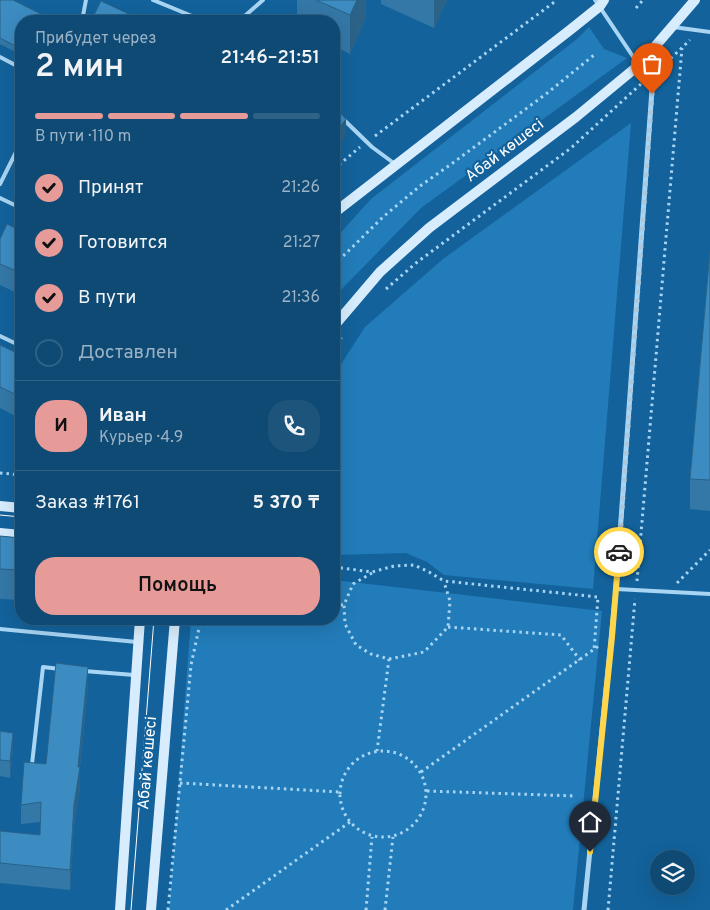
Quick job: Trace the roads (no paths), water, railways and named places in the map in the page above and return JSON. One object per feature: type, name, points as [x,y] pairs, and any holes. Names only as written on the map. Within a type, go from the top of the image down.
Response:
[{"type":"street","name":"Абай көшесі","points":[[340,319],[380,272],[428,228],[576,117],[639,65],[696,0]]},
{"type":"street","points":[[340,208],[600,2]]},
{"type":"street","points":[[584,910],[616,589],[655,46]]},
{"type":"street","points":[[0,506],[15,507]]},
{"type":"street","points":[[0,533],[15,534]]},
{"type":"street","name":"Абай көшесі","points":[[120,910],[140,625]]},
{"type":"street","name":"Абай көшесі","points":[[151,910],[175,625]]},
{"type":"lane","points":[[83,15],[86,0]]},
{"type":"lane","points":[[153,0],[189,15]]},
{"type":"lane","points":[[246,15],[264,0]]},
{"type":"lane","points":[[600,2],[639,65]]},
{"type":"lane","points":[[671,27],[710,32]]},
{"type":"lane","points":[[0,57],[15,65]]},
{"type":"lane","points":[[340,116],[366,142],[397,165]]},
{"type":"lane","points":[[0,184],[15,154]]},
{"type":"lane","points":[[0,198],[15,205]]},
{"type":"lane","points":[[0,336],[15,343]]},
{"type":"lane","points":[[616,589],[710,594]]},
{"type":"lane","points":[[0,629],[139,642]]},
{"type":"lane","points":[[32,764],[43,667],[62,669]]},
{"type":"lane","points":[[81,670],[137,675]]},
{"type":"tram line","points":[[0,515],[15,516]]},
{"type":"tram line","points":[[131,910],[154,625]]}]
